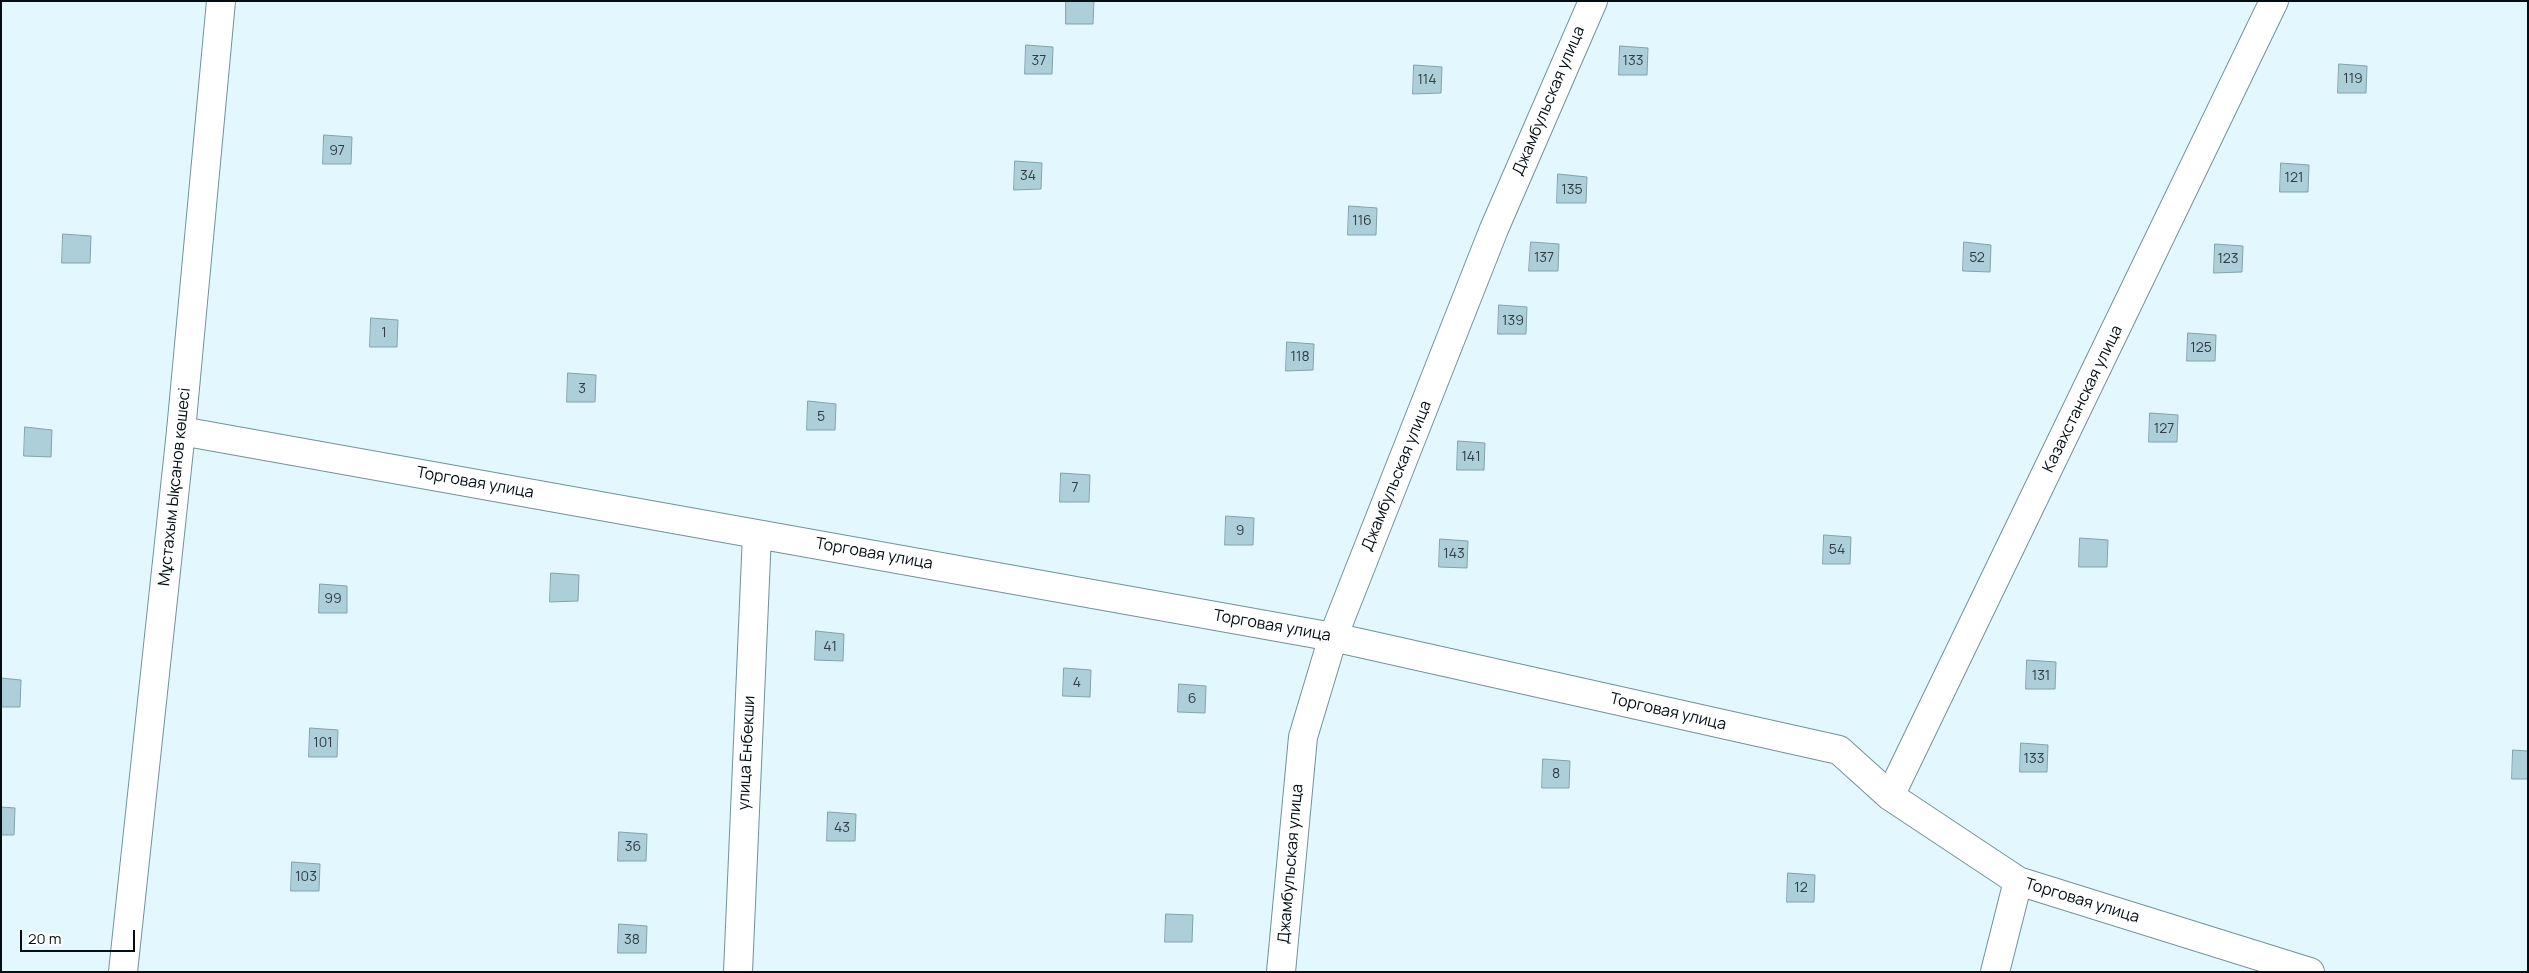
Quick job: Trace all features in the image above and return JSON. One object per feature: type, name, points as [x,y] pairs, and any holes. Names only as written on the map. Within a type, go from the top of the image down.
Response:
[{"type":"street","name":"Мұстахым Ықсанов көшесі","points":[[123,972],[181,430],[220,1]]},
{"type":"street","name":"Джамбульская улица","points":[[1281,972],[1303,737],[1333,637],[1494,229],[1593,1]]},
{"type":"street","name":"Казахстанская улица","points":[[1890,796],[2274,1]]},
{"type":"street","name":"Торговая улица","points":[[181,430],[1333,637],[1839,750],[1890,796],[2018,882],[2310,972]]},
{"type":"street","name":"улица Енбекши","points":[[738,972],[756,534]]},
{"type":"street","points":[[1995,972],[2018,882]]},
{"type":"building","points":[[1066,1],[1094,1],[1093,24],[1066,24]]},
{"type":"building","points":[[1026,45],[1053,47],[1052,74],[1025,74]]},
{"type":"building","points":[[1620,46],[1648,48],[1647,75],[1619,75]]},
{"type":"building","points":[[2339,64],[2367,66],[2366,93],[2338,93]]},
{"type":"building","points":[[1414,65],[1442,67],[1441,93],[1413,94]]},
{"type":"building","points":[[324,135],[352,137],[351,164],[323,164]]},
{"type":"building","points":[[1015,161],[1042,163],[1041,189],[1014,190]]},
{"type":"building","points":[[2281,163],[2309,165],[2308,192],[2280,192]]},
{"type":"building","points":[[1558,174],[1587,177],[1586,203],[1557,203]]},
{"type":"building","points":[[1349,206],[1377,208],[1376,235],[1348,235]]},
{"type":"building","points":[[63,234],[91,236],[90,263],[62,263]]},
{"type":"building","points":[[1531,242],[1559,244],[1558,271],[1529,271]]},
{"type":"building","points":[[1964,242],[1991,245],[1990,272],[1963,271]]},
{"type":"building","points":[[2215,244],[2243,246],[2242,272],[2214,273]]},
{"type":"building","points":[[1499,305],[1527,307],[1526,334],[1498,334]]},
{"type":"building","points":[[371,318],[398,320],[397,347],[370,347]]},
{"type":"building","points":[[2188,333],[2216,335],[2215,361],[2187,361]]},
{"type":"building","points":[[1287,342],[1314,344],[1313,370],[1286,371]]},
{"type":"building","points":[[568,373],[596,375],[595,402],[567,402]]},
{"type":"building","points":[[808,401],[836,404],[835,430],[807,430]]},
{"type":"building","points":[[2150,413],[2178,415],[2177,442],[2149,442]]},
{"type":"building","points":[[25,427],[52,430],[51,457],[24,456]]},
{"type":"building","points":[[1458,441],[1485,443],[1484,470],[1457,470]]},
{"type":"building","points":[[1061,473],[1090,475],[1089,502],[1060,502]]},
{"type":"building","points":[[1226,516],[1254,518],[1253,545],[1225,545]]},
{"type":"building","points":[[1824,535],[1851,537],[1850,564],[1823,564]]},
{"type":"building","points":[[2080,538],[2108,540],[2107,567],[2079,567]]},
{"type":"building","points":[[1440,539],[1468,541],[1467,568],[1439,567]]},
{"type":"building","points":[[551,573],[579,575],[578,601],[550,602]]},
{"type":"building","points":[[320,584],[347,586],[347,613],[319,613]]},
{"type":"building","points":[[816,631],[844,634],[843,661],[815,660]]},
{"type":"building","points":[[2027,660],[2056,662],[2055,689],[2026,689]]},
{"type":"building","points":[[1064,668],[1091,670],[1090,697],[1063,696]]},
{"type":"building","points":[[1,678],[21,680],[20,707],[1,707]]},
{"type":"building","points":[[1179,684],[1206,686],[1205,713],[1178,712]]},
{"type":"building","points":[[310,728],[338,730],[337,757],[309,757]]},
{"type":"building","points":[[2021,743],[2048,745],[2047,772],[2020,772]]},
{"type":"building","points":[[2513,750],[2528,751],[2528,779],[2512,779]]},
{"type":"building","points":[[1543,759],[1570,761],[1569,788],[1542,788]]},
{"type":"building","points":[[1,807],[15,808],[14,835],[1,835]]},
{"type":"building","points":[[828,812],[856,814],[855,841],[827,841]]},
{"type":"building","points":[[619,832],[647,834],[646,861],[618,861]]},
{"type":"building","points":[[292,862],[320,864],[319,891],[291,891]]},
{"type":"building","points":[[1788,873],[1815,875],[1814,902],[1787,902]]},
{"type":"building","points":[[1166,914],[1193,915],[1192,942],[1165,942]]},
{"type":"building","points":[[619,924],[647,926],[646,953],[618,953]]}]
